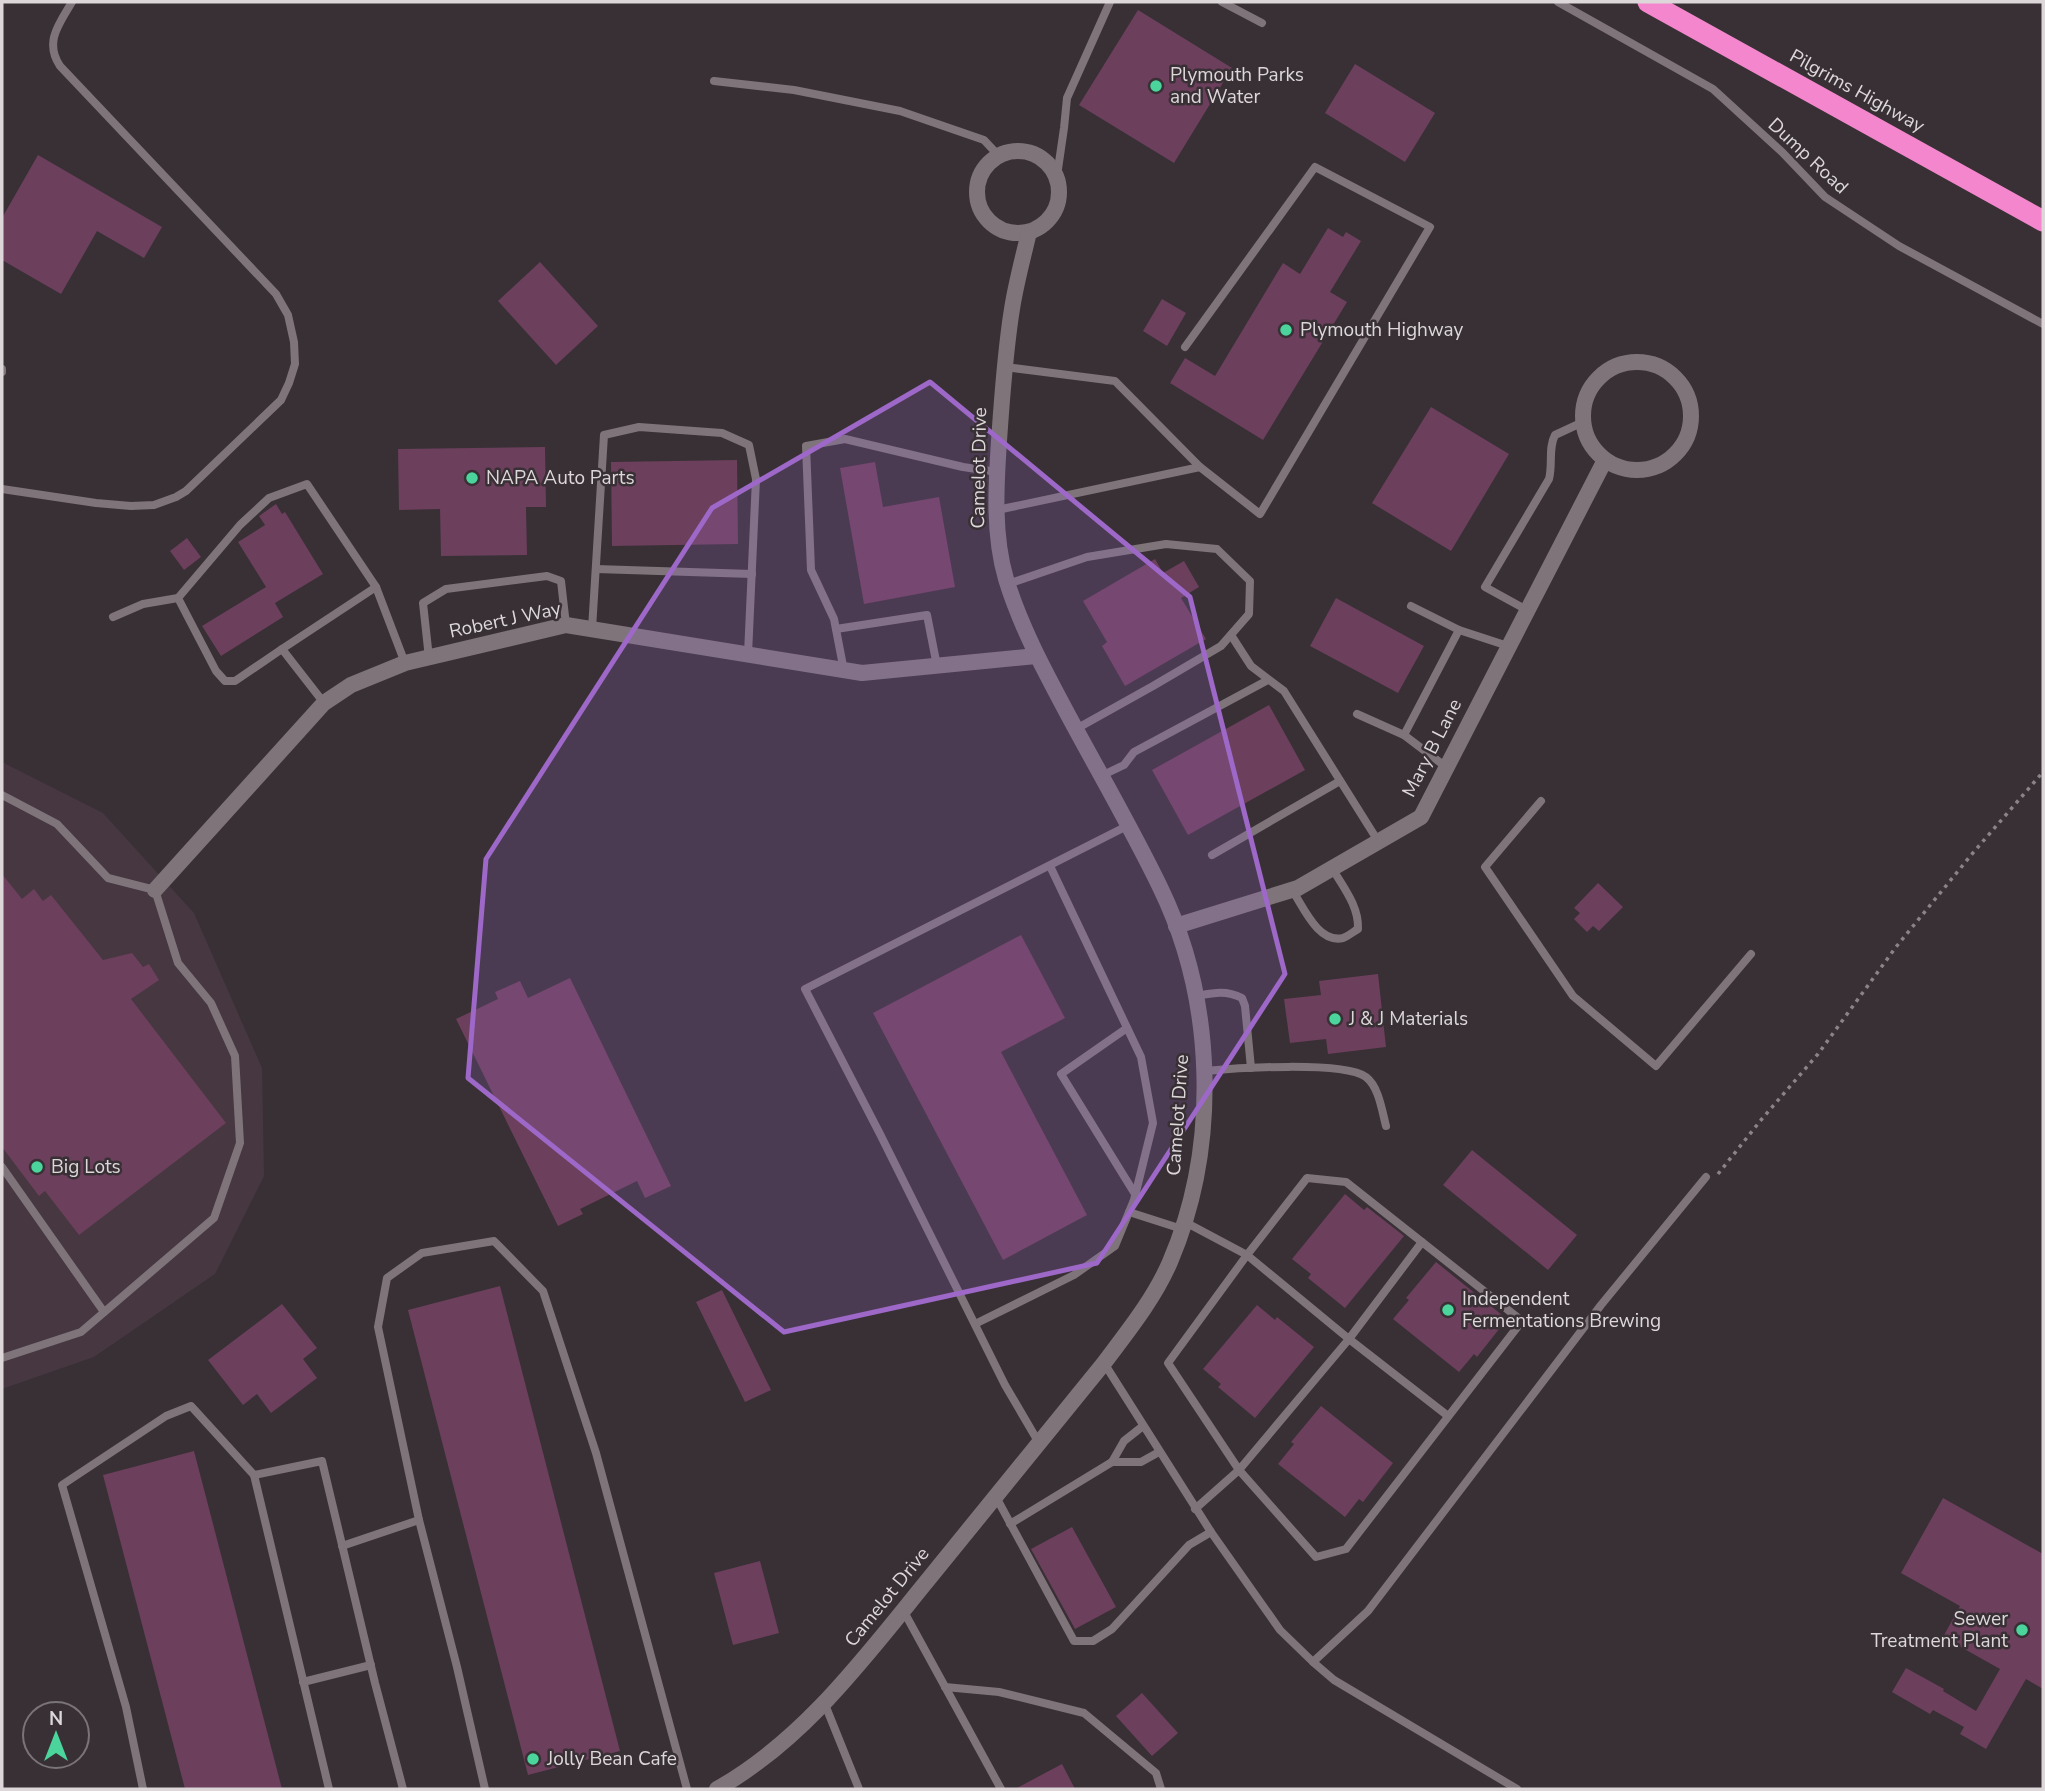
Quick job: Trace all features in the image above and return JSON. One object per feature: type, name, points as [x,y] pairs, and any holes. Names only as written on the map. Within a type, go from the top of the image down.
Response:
[{"type":"highway","name":"Pilgrims Highway","points":[[1648,2],[2043,221]]},
{"type":"street","points":[[1011,151],[1026,151],[1049,164],[1057,176],[1060,190],[1058,204],[1052,216],[1042,226],[1016,234],[991,224],[982,214],[977,201],[980,175],[998,155],[1011,151]]},
{"type":"street","name":"Camelot Drive","points":[[718,1789],[738,1784],[844,1683],[1104,1363],[1140,1315],[1160,1281],[1183,1225],[1196,1176],[1205,1071],[1202,1030],[1189,964],[1161,888],[1036,656],[1008,584],[999,539],[997,472],[1005,367],[1012,309],[1029,232]]},
{"type":"street","points":[[1629,362],[1648,362],[1665,369],[1679,381],[1688,396],[1691,413],[1689,430],[1682,446],[1670,459],[1654,467],[1637,470],[1620,467],[1605,460],[1592,446],[1583,422],[1582,411],[1587,394],[1597,378],[1612,367],[1629,362]]},
{"type":"street","name":"Mary B Lane","points":[[1176,926],[1292,890],[1421,817],[1605,460]]},
{"type":"street","name":"Robert J Way","points":[[155,890],[324,703],[351,685],[405,663],[566,625],[862,673],[1036,656]]},
{"type":"lane","points":[[2,489],[131,506],[154,505],[176,497],[200,479],[281,400],[293,375],[295,364],[292,328],[276,294],[55,58],[52,47],[56,30],[72,2]]},
{"type":"lane","points":[[1057,176],[1067,98],[1110,2]]},
{"type":"lane","points":[[1222,2],[1262,23]]},
{"type":"lane","name":"Dump Road","points":[[1558,2],[1713,89],[1782,152],[1825,197],[1899,246],[2043,324]]},
{"type":"lane","points":[[714,81],[794,90],[900,111],[984,140],[998,155]]},
{"type":"lane","points":[[1005,367],[1115,380],[1200,467],[1260,514],[1430,227],[1315,167],[1185,347]]},
{"type":"lane","points":[[1527,610],[1485,587],[1549,479],[1552,469],[1550,444],[1555,435],[1583,422]]},
{"type":"lane","points":[[592,629],[604,435],[639,427],[722,433],[749,445],[756,479],[747,655]]},
{"type":"lane","points":[[844,671],[834,619],[811,570],[806,446],[845,439],[963,467],[997,472]]},
{"type":"lane","points":[[997,510],[1200,467]]},
{"type":"lane","points":[[113,617],[143,604],[178,598],[240,525],[269,498],[307,484],[376,587],[405,663]]},
{"type":"lane","points":[[1008,584],[1087,557],[1166,544],[1217,549],[1250,582],[1249,614],[1221,646],[1076,729]]},
{"type":"lane","points":[[596,569],[752,574]]},
{"type":"lane","points":[[429,658],[423,603],[446,589],[547,576],[561,581],[566,625]]},
{"type":"lane","points":[[178,598],[216,671],[225,681],[235,681],[376,587]]},
{"type":"lane","points":[[1411,606],[1459,630],[1508,646]]},
{"type":"lane","points":[[836,629],[927,615],[937,666]]},
{"type":"lane","points":[[1404,735],[1459,630]]},
{"type":"lane","points":[[1231,635],[1251,666],[1284,691],[1378,841]]},
{"type":"lane","points":[[282,649],[324,703]]},
{"type":"lane","points":[[1101,776],[1124,765],[1135,752],[1268,680]]},
{"type":"lane","points":[[1357,714],[1404,735],[1446,767]]},
{"type":"lane","points":[[1212,855],[1340,781]]},
{"type":"lane","points":[[2,795],[57,824],[108,878],[155,890],[178,963],[211,1003],[235,1056],[240,1143],[214,1218],[81,1332],[2,1358]]},
{"type":"lane","points":[[1541,802],[1485,867],[1573,996],[1656,1066],[1751,954]]},
{"type":"lane","points":[[1039,1444],[1005,1385],[805,989],[1127,826]]},
{"type":"lane","points":[[975,1324],[1074,1275],[1115,1246],[1135,1194],[1153,1123],[1141,1057],[1050,866]]},
{"type":"lane","points":[[1292,890],[1325,935],[1333,939],[1345,937],[1358,929],[1358,920],[1354,905],[1332,868]]},
{"type":"lane","points":[[1196,996],[1220,992],[1233,993],[1242,998],[1251,1068]]},
{"type":"lane","points":[[1127,1028],[1061,1074],[1135,1194]]},
{"type":"lane","points":[[1205,1071],[1251,1068],[1350,1069],[1367,1077],[1375,1087],[1386,1126]]},
{"type":"lane","points":[[2,1167],[104,1312]]},
{"type":"lane","points":[[1307,1178],[1346,1182],[1522,1321],[1346,1549],[1316,1557],[1239,1470],[1167,1363],[1247,1255],[1307,1178]]},
{"type":"lane","points":[[1313,1662],[1368,1611],[1601,1305],[1709,1179]]},
{"type":"lane","points":[[1129,1212],[1183,1225],[1247,1255],[1448,1416]]},
{"type":"lane","points":[[485,1789],[419,1520],[377,1327],[387,1278],[422,1253],[494,1241],[543,1291],[596,1453],[687,1789]]},
{"type":"lane","points":[[1195,1509],[1239,1470],[1349,1339],[1422,1242]]},
{"type":"lane","points":[[1104,1363],[1195,1509],[1280,1630],[1334,1680],[1517,1789]]},
{"type":"lane","points":[[143,1789],[126,1707],[62,1485],[166,1416],[191,1406],[254,1475],[329,1789]]},
{"type":"lane","points":[[1010,1524],[1112,1462],[1124,1441],[1143,1426]]},
{"type":"lane","points":[[1112,1462],[1142,1462],[1160,1452]]},
{"type":"lane","points":[[254,1475],[322,1461],[370,1665],[403,1789]]},
{"type":"lane","points":[[996,1497],[1074,1641],[1093,1641],[1112,1629],[1189,1545],[1211,1532]]},
{"type":"lane","points":[[342,1546],[419,1520]]},
{"type":"lane","points":[[903,1611],[1001,1789]]},
{"type":"lane","points":[[303,1682],[370,1665]]},
{"type":"lane","points":[[945,1687],[999,1692],[1084,1713],[1156,1773],[1161,1789]]},
{"type":"lane","points":[[824,1702],[859,1789]]},
{"type":"path","points":[[1709,1179],[1818,1054],[1896,947],[2043,772]]},
{"type":"highlighted area","points":[[930,382],[1190,597],[1285,974],[1097,1263],[784,1332],[468,1078],[486,859],[712,508]]},
{"type":"shaded area","points":[[2,762],[103,813],[194,913],[262,1068],[264,1176],[215,1274],[94,1357],[2,1389]]},
{"type":"building","name":"Plymouth Parks and Water","points":[[1138,10],[1232,68],[1174,163],[1079,105]]},
{"type":"building","points":[[1355,64],[1435,113],[1405,162],[1325,113]]},
{"type":"building","points":[[38,155],[162,227],[144,258],[97,231],[61,294],[2,260],[2,218]]},
{"type":"building","name":"Plymouth Highway","points":[[1328,228],[1343,237],[1346,232],[1361,241],[1330,292],[1347,302],[1263,440],[1170,383],[1185,358],[1215,376],[1283,263],[1300,274]]},
{"type":"building","points":[[540,262],[598,326],[556,365],[498,301]]},
{"type":"building","points":[[1162,299],[1186,313],[1167,346],[1143,331]]},
{"type":"building","points":[[1431,407],[1509,454],[1451,551],[1372,503]]},
{"type":"building","name":"NAPA Auto Parts","points":[[545,447],[546,507],[526,507],[527,555],[441,556],[440,509],[399,510],[398,449]]},
{"type":"building","points":[[737,460],[738,544],[612,546],[611,462]]},
{"type":"building","points":[[875,462],[883,507],[939,497],[955,587],[864,604],[840,468]]},
{"type":"building","points":[[276,504],[282,514],[285,512],[323,574],[275,603],[283,617],[221,656],[202,626],[266,587],[238,542],[265,525],[259,516]]},
{"type":"building","points":[[187,538],[201,557],[184,570],[170,551]]},
{"type":"building","points":[[1155,559],[1163,573],[1184,561],[1199,587],[1181,598],[1206,639],[1125,686],[1102,646],[1107,642],[1083,601]]},
{"type":"building","points":[[1336,598],[1424,646],[1398,693],[1310,646]]},
{"type":"building","points":[[1269,705],[1305,770],[1188,835],[1152,770]]},
{"type":"building","points":[[2,874],[22,899],[34,889],[43,901],[51,895],[103,960],[132,953],[143,967],[149,964],[159,980],[131,999],[226,1123],[79,1235],[45,1191],[39,1196],[2,1147]]},
{"type":"building","points":[[1598,883],[1623,907],[1599,931],[1593,926],[1587,932],[1574,919],[1580,913],[1574,908]]},
{"type":"building","points":[[1021,935],[1065,1018],[1001,1052],[1087,1215],[1003,1260],[873,1013]]},
{"type":"building","name":"J & J Materials","points":[[1378,974],[1386,1047],[1328,1054],[1326,1039],[1290,1043],[1284,999],[1321,995],[1319,981]]},
{"type":"building","points":[[570,978],[671,1186],[645,1198],[637,1181],[580,1209],[583,1214],[558,1226],[456,1019],[498,999],[495,992],[520,981],[528,998]]},
{"type":"building","points":[[1472,1150],[1577,1235],[1548,1270],[1443,1185]]},
{"type":"building","points":[[1345,1194],[1364,1210],[1367,1207],[1404,1236],[1345,1308],[1308,1278],[1311,1274],[1292,1259]]},
{"type":"building","name":"Independent Fermentations Brewing","points":[[1436,1262],[1507,1319],[1477,1357],[1474,1354],[1459,1372],[1393,1319],[1409,1300],[1406,1298]]},
{"type":"building","points":[[500,1286],[620,1751],[528,1775],[408,1310]]},
{"type":"building","points":[[722,1290],[771,1390],[745,1402],[696,1302]]},
{"type":"building","points":[[282,1304],[317,1348],[303,1359],[317,1378],[271,1413],[257,1394],[243,1405],[208,1360]]},
{"type":"building","points":[[1257,1305],[1275,1320],[1277,1317],[1314,1347],[1255,1418],[1218,1387],[1221,1384],[1203,1369]]},
{"type":"building","points":[[1321,1406],[1393,1463],[1363,1502],[1359,1499],[1345,1517],[1278,1464],[1294,1444],[1291,1442]]},
{"type":"building","points":[[194,1451],[282,1789],[185,1789],[103,1475]]},
{"type":"building","name":"Sewer Treatment Plant","points":[[1943,1498],[2043,1554],[2043,1689],[2026,1679],[1986,1749],[1960,1734],[1964,1727],[1933,1710],[1930,1714],[1892,1692],[1906,1668],[1976,1711],[2000,1669],[1943,1637],[1960,1606],[1901,1573]]},
{"type":"building","points":[[1072,1527],[1116,1607],[1075,1629],[1031,1549]]},
{"type":"building","points":[[760,1561],[779,1633],[733,1645],[714,1573]]},
{"type":"building","points":[[1142,1693],[1178,1733],[1152,1756],[1116,1716]]},
{"type":"building","points":[[1062,1764],[1075,1789],[1015,1789]]},
{"type":"place","name":"Plymouth Parks and Water","points":[[1156,86]]},
{"type":"place","name":"Plymouth Highway","points":[[1286,330]]},
{"type":"place","name":"NAPA Auto Parts","points":[[472,478]]},
{"type":"place","name":"J & J Materials","points":[[1335,1019]]},
{"type":"place","name":"Big Lots","points":[[37,1167]]},
{"type":"place","name":"Independent Fermentations Brewing","points":[[1448,1310]]},
{"type":"place","name":"Sewer Treatment Plant","points":[[2022,1630]]},
{"type":"place","name":"Jolly Bean Cafe","points":[[533,1759]]}]
